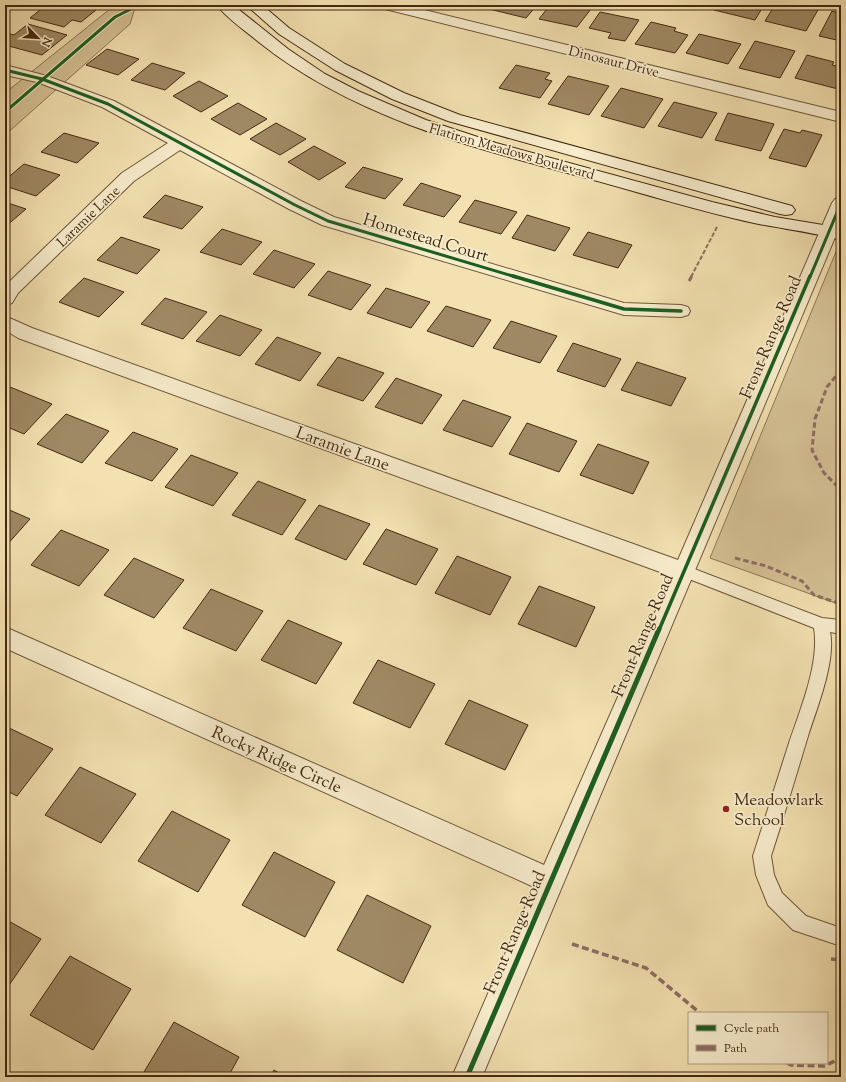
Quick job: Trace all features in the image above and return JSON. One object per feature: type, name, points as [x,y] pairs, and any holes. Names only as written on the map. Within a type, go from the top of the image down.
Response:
[{"type":"street","name":"Flatiron Meadows Boulevard","points":[[224,5],[283,53],[320,77],[366,101],[417,123],[465,140],[519,156],[643,189],[775,222],[835,232]]},
{"type":"street","name":"Flatiron Meadows Boulevard","points":[[254,5],[284,31],[340,67],[398,96],[447,115],[517,136],[783,208],[835,232]]},
{"type":"street","name":"Dinosaur Drive","points":[[386,5],[841,117]]},
{"type":"street","name":"Homestead Court","points":[[5,70],[42,79],[108,104],[328,221],[624,309],[681,311]]},
{"type":"street","name":"Laramie Lane","points":[[5,299],[12,289],[128,177],[147,162],[179,143]]},
{"type":"street","name":"Front Range Road","points":[[468,1077],[550,881],[684,571],[835,232],[841,202]]},
{"type":"street","name":"Laramie Lane","points":[[5,322],[25,333],[684,571]]},
{"type":"street","name":"Rocky Ridge Circle","points":[[5,637],[550,881]]},
{"type":"lane","points":[[684,571],[821,624],[841,627]]},
{"type":"lane","points":[[821,624],[824,642],[822,658],[762,856],[765,876],[776,899],[800,923],[841,937]]},
{"type":"shaded area","points":[[115,5],[136,5],[130,24],[5,135],[5,93]]},
{"type":"shaded area","points":[[838,247],[841,248],[841,605],[710,558]]},
{"type":"building","points":[[46,5],[76,5],[96,10],[81,22],[72,20],[64,27],[30,18]]},
{"type":"building","points":[[492,5],[537,5],[526,18],[489,9]]},
{"type":"building","points":[[550,5],[578,5],[591,9],[577,27],[539,19]]},
{"type":"building","points":[[717,5],[764,5],[755,20],[714,10]]},
{"type":"building","points":[[775,5],[798,7],[800,5],[806,5],[819,8],[806,31],[765,21]]},
{"type":"building","points":[[832,11],[841,14],[841,41],[819,36]]},
{"type":"building","points":[[600,12],[639,20],[625,41],[608,38],[611,33],[589,28]]},
{"type":"building","points":[[651,22],[676,28],[674,31],[688,35],[675,53],[635,44]]},
{"type":"building","points":[[28,24],[67,35],[42,55],[5,45],[5,34],[7,33],[14,35]]},
{"type":"building","points":[[699,34],[741,44],[728,64],[686,53]]},
{"type":"building","points":[[755,41],[795,51],[780,78],[739,68]]},
{"type":"building","points":[[107,49],[139,59],[118,75],[86,65]]},
{"type":"building","points":[[807,55],[834,62],[832,65],[841,67],[841,83],[838,89],[795,78]]},
{"type":"building","points":[[152,63],[185,73],[165,90],[131,80]]},
{"type":"building","points":[[516,65],[550,73],[545,79],[552,81],[540,98],[499,88]]},
{"type":"building","points":[[568,76],[609,86],[589,115],[548,104]]},
{"type":"building","points":[[199,81],[228,96],[201,112],[173,96]]},
{"type":"building","points":[[621,88],[663,99],[644,128],[601,116]]},
{"type":"building","points":[[674,102],[717,113],[702,138],[658,126]]},
{"type":"building","points":[[238,103],[267,119],[240,135],[211,119]]},
{"type":"building","points":[[728,113],[774,124],[761,151],[715,140]]},
{"type":"building","points":[[276,123],[306,139],[280,155],[250,139]]},
{"type":"building","points":[[784,129],[800,133],[802,130],[822,135],[806,167],[769,158]]},
{"type":"building","points":[[64,133],[99,143],[77,163],[41,152]]},
{"type":"building","points":[[314,146],[346,163],[319,180],[288,162]]},
{"type":"building","points":[[24,164],[60,175],[36,196],[5,186],[5,180]]},
{"type":"building","points":[[363,167],[403,179],[385,199],[345,187]]},
{"type":"building","points":[[421,183],[461,196],[444,217],[403,205]]},
{"type":"building","points":[[165,195],[203,207],[182,229],[143,217]]},
{"type":"building","points":[[475,200],[517,212],[501,234],[459,222]]},
{"type":"building","points":[[5,202],[26,209],[5,227]]},
{"type":"building","points":[[527,215],[570,228],[555,251],[512,238]]},
{"type":"building","points":[[222,229],[262,242],[241,265],[200,252]]},
{"type":"building","points":[[588,232],[632,245],[618,268],[573,255]]},
{"type":"building","points":[[121,237],[160,250],[137,274],[97,260]]},
{"type":"building","points":[[274,250],[315,264],[294,288],[253,274]]},
{"type":"building","points":[[328,271],[371,285],[351,310],[308,295]]},
{"type":"building","points":[[84,278],[124,292],[99,317],[59,302]]},
{"type":"building","points":[[386,288],[430,302],[411,328],[367,313]]},
{"type":"building","points":[[165,298],[207,312],[183,339],[141,324]]},
{"type":"building","points":[[446,306],[491,320],[473,347],[427,331]]},
{"type":"building","points":[[220,315],[262,330],[240,356],[196,341]]},
{"type":"building","points":[[511,321],[557,336],[540,363],[493,348]]},
{"type":"building","points":[[277,337],[321,353],[300,381],[255,364]]},
{"type":"building","points":[[573,343],[621,359],[605,387],[557,371]]},
{"type":"building","points":[[338,357],[384,373],[363,401],[317,385]]},
{"type":"building","points":[[637,362],[686,378],[671,406],[621,390]]},
{"type":"building","points":[[396,378],[442,395],[422,424],[375,407]]},
{"type":"building","points":[[10,387],[52,404],[24,434],[5,426],[5,392]]},
{"type":"building","points":[[463,400],[511,417],[492,447],[443,430]]},
{"type":"building","points":[[66,414],[109,431],[82,463],[37,444]]},
{"type":"building","points":[[527,423],[577,441],[559,472],[509,454]]},
{"type":"building","points":[[133,432],[178,449],[152,481],[105,463]]},
{"type":"building","points":[[598,444],[649,462],[633,494],[580,475]]},
{"type":"building","points":[[191,455],[238,473],[213,506],[165,487]]},
{"type":"building","points":[[258,481],[306,500],[282,535],[232,515]]},
{"type":"building","points":[[319,505],[370,524],[346,560],[295,539]]},
{"type":"building","points":[[5,508],[30,519],[5,547]]},
{"type":"building","points":[[386,529],[438,549],[416,585],[363,564]]},
{"type":"building","points":[[61,530],[109,550],[79,586],[31,565]]},
{"type":"building","points":[[457,556],[511,577],[490,615],[435,593]]},
{"type":"building","points":[[134,558],[184,580],[154,618],[104,595]]},
{"type":"building","points":[[539,586],[595,607],[576,647],[518,624]]},
{"type":"building","points":[[211,589],[263,611],[236,651],[183,628]]},
{"type":"building","points":[[288,620],[342,643],[316,684],[261,660]]},
{"type":"building","points":[[378,660],[435,684],[410,728],[353,703]]},
{"type":"building","points":[[469,700],[528,725],[505,770],[445,744]]},
{"type":"building","points":[[5,726],[53,749],[17,796],[5,790]]},
{"type":"building","points":[[80,767],[136,794],[101,843],[45,815]]},
{"type":"building","points":[[172,811],[230,840],[198,892],[138,861]]},
{"type":"building","points":[[274,852],[335,882],[305,937],[242,905]]},
{"type":"building","points":[[367,895],[431,926],[403,983],[337,950]]},
{"type":"building","points":[[5,919],[41,939],[5,991]]},
{"type":"building","points":[[70,956],[131,989],[93,1050],[30,1015]]},
{"type":"building","points":[[174,1022],[239,1057],[228,1077],[141,1077]]},
{"type":"building","points":[[274,1070],[286,1077],[270,1077]]},
{"type":"marked path","points":[[689,281],[718,225]]},
{"type":"marked path","points":[[841,370],[827,387],[815,419],[812,450],[824,473],[841,490]]},
{"type":"marked path","points":[[735,558],[766,566],[802,581],[814,595],[841,604]]},
{"type":"marked path","points":[[572,944],[646,968],[699,1012]]},
{"type":"marked path","points":[[831,959],[841,960]]},
{"type":"marked path","points":[[789,1064],[824,1066],[841,1058]]},
{"type":"cycle path","points":[[5,112],[115,17],[135,7],[154,5]]},
{"type":"cycle path","points":[[5,70],[42,79],[108,104],[295,205],[328,221],[624,309],[681,311]]},
{"type":"cycle path","points":[[467,1077],[841,203]]},
{"type":"place","name":"Meadowlark School","points":[[726,809]]}]
